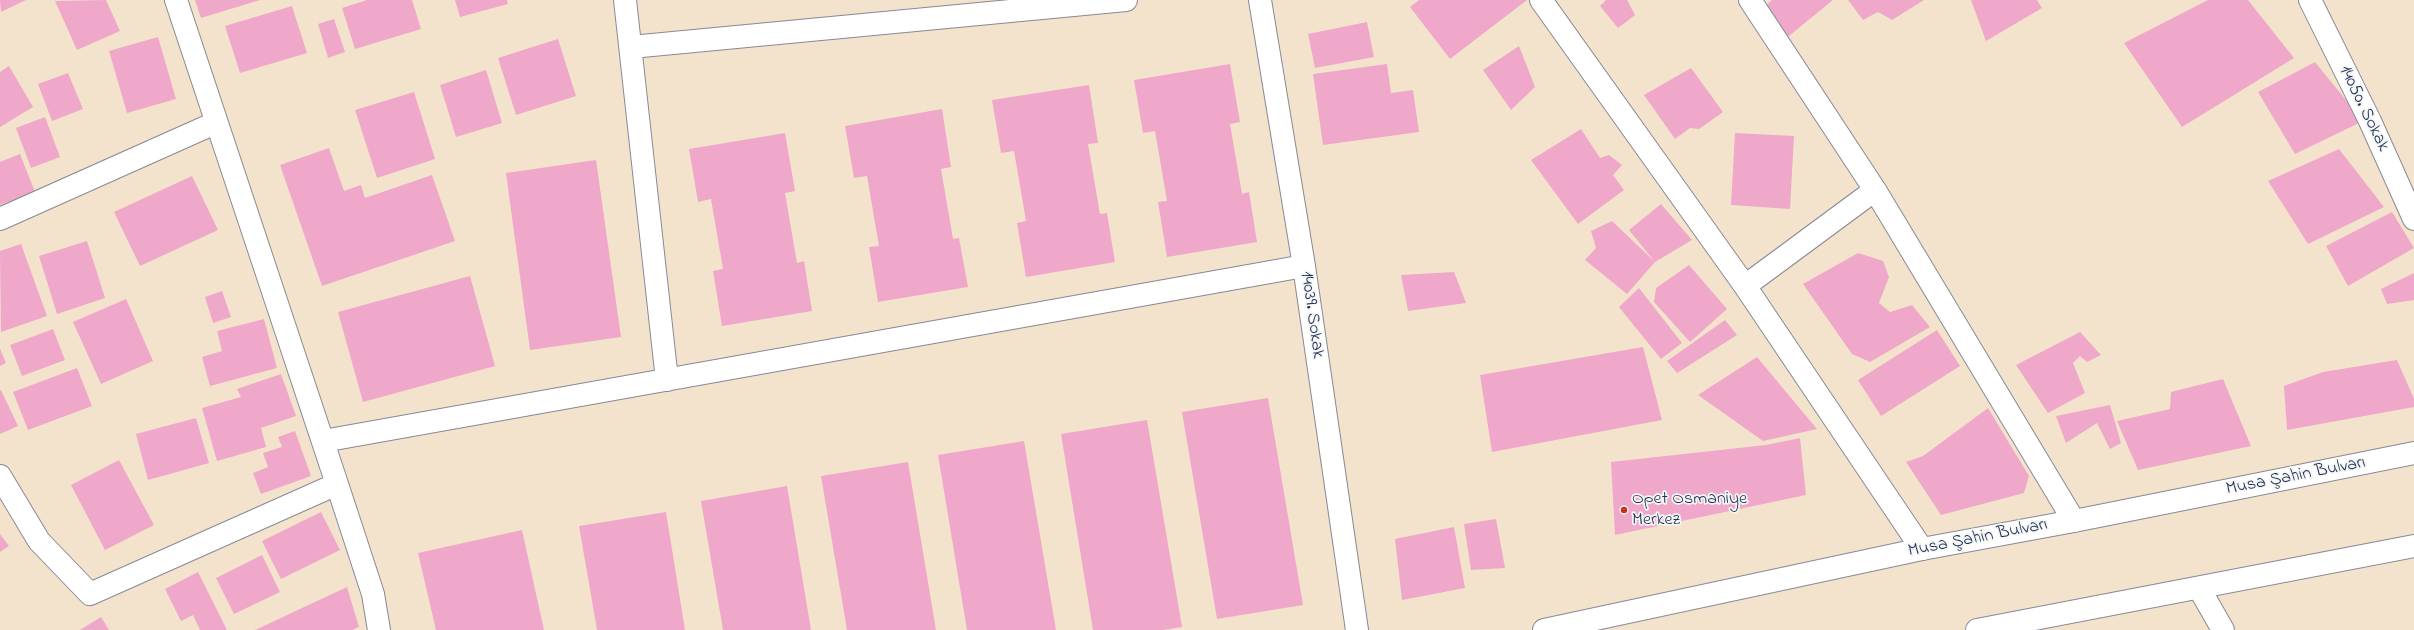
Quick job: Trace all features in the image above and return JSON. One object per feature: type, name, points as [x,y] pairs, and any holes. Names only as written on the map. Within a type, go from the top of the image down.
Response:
[{"type":"street","points":[[176,0],[215,123],[337,484],[372,594],[379,630]]},
{"type":"street","points":[[625,0],[666,380]]},
{"type":"street","points":[[631,47],[1126,0]]},
{"type":"street","name":"14039. Sokak","points":[[1260,0],[1304,266],[1357,630]]},
{"type":"street","points":[[1541,0],[1745,286],[1922,549]]},
{"type":"street","points":[[1750,0],[1875,190],[2074,521]]},
{"type":"street","name":"14050. Sokak","points":[[2310,0],[2370,121],[2414,219]]},
{"type":"street","points":[[0,219],[215,123]]},
{"type":"street","points":[[1745,286],[1875,190]]},
{"type":"street","points":[[323,441],[1304,266]]},
{"type":"street","name":"Musa Şahin Bulvarı","points":[[1544,630],[1922,549],[2074,521],[2414,453]]},
{"type":"street","points":[[0,476],[39,541],[90,594],[337,484]]},
{"type":"street","points":[[1977,630],[2414,546]]},
{"type":"street","points":[[2199,588],[2223,630]]},
{"type":"building","points":[[0,0],[26,0],[1,12]]},
{"type":"building","points":[[106,0],[120,31],[77,50],[55,1]]},
{"type":"building","points":[[195,0],[260,0],[201,18]]},
{"type":"building","points":[[367,0],[412,0],[421,29],[355,49],[342,8]]},
{"type":"building","points":[[455,0],[507,0],[508,4],[460,17]]},
{"type":"building","points":[[1419,0],[1527,0],[1450,59],[1410,7]]},
{"type":"building","points":[[1606,0],[1627,0],[1635,15],[1618,28],[1600,6]]},
{"type":"building","points":[[1772,0],[1833,0],[1784,40],[1764,7]]},
{"type":"building","points":[[1848,0],[1924,0],[1892,20],[1878,12],[1863,20]]},
{"type":"building","points":[[1971,0],[2037,0],[2042,8],[1986,41]]},
{"type":"building","points":[[2208,0],[2248,0],[2294,58],[2182,127],[2124,43]]},
{"type":"building","points":[[292,6],[307,53],[240,73],[225,26]]},
{"type":"building","points":[[334,19],[345,52],[328,58],[318,24]]},
{"type":"building","points":[[1367,22],[1374,57],[1315,68],[1308,34]]},
{"type":"building","points":[[158,37],[176,99],[127,113],[109,51]]},
{"type":"building","points":[[558,39],[576,96],[516,115],[498,58]]},
{"type":"building","points":[[1519,46],[1535,87],[1511,110],[1483,70]]},
{"type":"building","points":[[2315,62],[2363,121],[2295,154],[2258,92]]},
{"type":"building","points":[[1230,64],[1240,122],[1230,124],[1242,194],[1249,192],[1257,242],[1167,257],[1158,202],[1167,201],[1155,131],[1143,133],[1134,80]]},
{"type":"building","points":[[1387,64],[1391,93],[1413,90],[1419,132],[1323,145],[1313,74]]},
{"type":"building","points":[[9,66],[33,107],[0,127],[0,72]]},
{"type":"building","points":[[1691,68],[1723,112],[1699,129],[1690,128],[1675,139],[1644,95]]},
{"type":"building","points":[[486,70],[502,123],[456,137],[440,85]]},
{"type":"building","points":[[68,73],[83,109],[52,121],[38,84]]},
{"type":"building","points":[[1089,85],[1098,143],[1088,144],[1100,214],[1107,213],[1115,262],[1026,277],[1017,223],[1026,221],[1014,151],[1001,153],[992,100]]},
{"type":"building","points":[[414,92],[435,159],[377,178],[355,110]]},
{"type":"building","points":[[942,109],[951,167],[941,169],[953,239],[959,238],[968,287],[878,302],[869,247],[879,246],[867,176],[854,178],[845,126]]},
{"type":"building","points":[[45,117],[60,157],[31,168],[16,128]]},
{"type":"building","points":[[1581,129],[1600,158],[1609,155],[1622,165],[1613,175],[1624,190],[1578,224],[1531,160]]},
{"type":"building","points":[[785,133],[795,191],[785,193],[797,263],[804,261],[812,311],[722,326],[713,271],[723,269],[711,199],[698,202],[689,149]]},
{"type":"building","points":[[1735,133],[1794,136],[1790,209],[1731,205]]},
{"type":"building","points":[[329,148],[344,191],[361,185],[365,198],[432,175],[455,241],[322,286],[280,165]]},
{"type":"building","points":[[2339,149],[2384,207],[2308,244],[2268,181]]},
{"type":"building","points":[[20,154],[35,192],[0,205],[0,162]]},
{"type":"building","points":[[596,160],[621,337],[530,350],[506,173]]},
{"type":"building","points":[[192,176],[218,230],[140,266],[114,212]]},
{"type":"building","points":[[1661,204],[1692,240],[1655,262],[1629,230]]},
{"type":"building","points":[[2392,212],[2414,248],[2348,286],[2326,246]]},
{"type":"building","points":[[1612,221],[1655,262],[1627,294],[1585,260],[1596,248],[1591,231]]},
{"type":"building","points":[[87,241],[105,298],[57,314],[39,256]]},
{"type":"building","points":[[21,244],[47,316],[1,332],[0,251]]},
{"type":"building","points":[[1858,253],[1883,261],[1889,277],[1879,303],[1890,312],[1912,305],[1930,327],[1870,362],[1852,354],[1803,284]]},
{"type":"building","points":[[1689,265],[1727,309],[1690,342],[1654,302],[1656,288]]},
{"type":"building","points":[[1454,272],[1466,303],[1408,311],[1401,275]]},
{"type":"building","points":[[2414,273],[2414,300],[2387,304],[2381,289]]},
{"type":"building","points":[[470,276],[495,366],[363,402],[338,312]]},
{"type":"building","points":[[1639,288],[1682,343],[1661,359],[1619,307]]},
{"type":"building","points":[[222,291],[231,317],[213,323],[205,297]]},
{"type":"building","points":[[126,299],[153,361],[101,384],[73,322]]},
{"type":"building","points":[[264,319],[277,368],[210,386],[202,357],[222,351],[217,331]]},
{"type":"building","points":[[1725,320],[1737,335],[1677,373],[1667,361]]},
{"type":"building","points":[[53,329],[65,360],[22,376],[10,345]]},
{"type":"building","points":[[1937,330],[1960,366],[1881,416],[1858,380]]},
{"type":"building","points":[[2080,332],[2101,355],[2087,362],[2080,356],[2073,363],[2085,393],[2048,413],[2016,365]]},
{"type":"building","points":[[1643,347],[1662,420],[1492,452],[1480,375]]},
{"type":"building","points":[[0,349],[6,363],[0,366]]},
{"type":"building","points":[[1757,357],[1817,429],[1763,441],[1698,395]]},
{"type":"building","points":[[2397,360],[2414,399],[2414,407],[2287,430],[2284,386],[2323,372]]},
{"type":"building","points":[[77,368],[92,406],[28,430],[13,392]]},
{"type":"building","points":[[281,374],[296,416],[261,428],[266,447],[217,461],[202,408],[241,397],[237,389]]},
{"type":"building","points":[[2223,379],[2251,446],[2138,470],[2117,421],[2170,409],[2171,392]]},
{"type":"building","points":[[1,390],[18,426],[0,434],[0,391]]},
{"type":"building","points":[[1268,398],[1303,605],[1217,619],[1182,412]]},
{"type":"building","points":[[2110,405],[2121,443],[2110,449],[2097,423],[2066,443],[2056,416]]},
{"type":"building","points":[[1988,408],[2029,476],[2024,493],[1941,515],[1906,462],[1923,456]]},
{"type":"building","points":[[196,418],[209,463],[148,480],[136,434]]},
{"type":"building","points":[[1147,420],[1182,627],[1163,630],[1093,630],[1061,434]]},
{"type":"building","points":[[295,431],[311,476],[261,494],[253,473],[268,467],[263,453],[282,447],[278,437]]},
{"type":"building","points":[[1800,438],[1806,495],[1615,535],[1611,462],[1766,445]]},
{"type":"building","points":[[1024,441],[1056,630],[967,630],[938,455]]},
{"type":"building","points":[[119,460],[154,525],[105,550],[71,485]]},
{"type":"building","points":[[908,462],[936,630],[847,630],[821,476]]},
{"type":"building","points":[[787,486],[811,630],[723,630],[701,501]]},
{"type":"building","points":[[321,512],[340,550],[281,579],[262,541]]},
{"type":"building","points":[[666,512],[685,630],[597,630],[579,526]]},
{"type":"building","points":[[1496,519],[1505,568],[1471,570],[1464,524]]},
{"type":"building","points":[[1454,527],[1465,588],[1402,600],[1395,539]]},
{"type":"building","points":[[522,530],[544,630],[436,630],[418,553]]},
{"type":"building","points":[[0,534],[9,546],[0,552]]},
{"type":"building","points":[[262,555],[280,592],[234,614],[216,578]]},
{"type":"building","points":[[198,572],[227,630],[200,630],[193,615],[181,621],[165,589]]},
{"type":"building","points":[[347,587],[359,627],[352,630],[255,630]]},
{"type":"building","points":[[101,617],[109,630],[80,630]]},
{"type":"place","name":"Opet Osmaniye Merkez","points":[[1624,510]]}]
